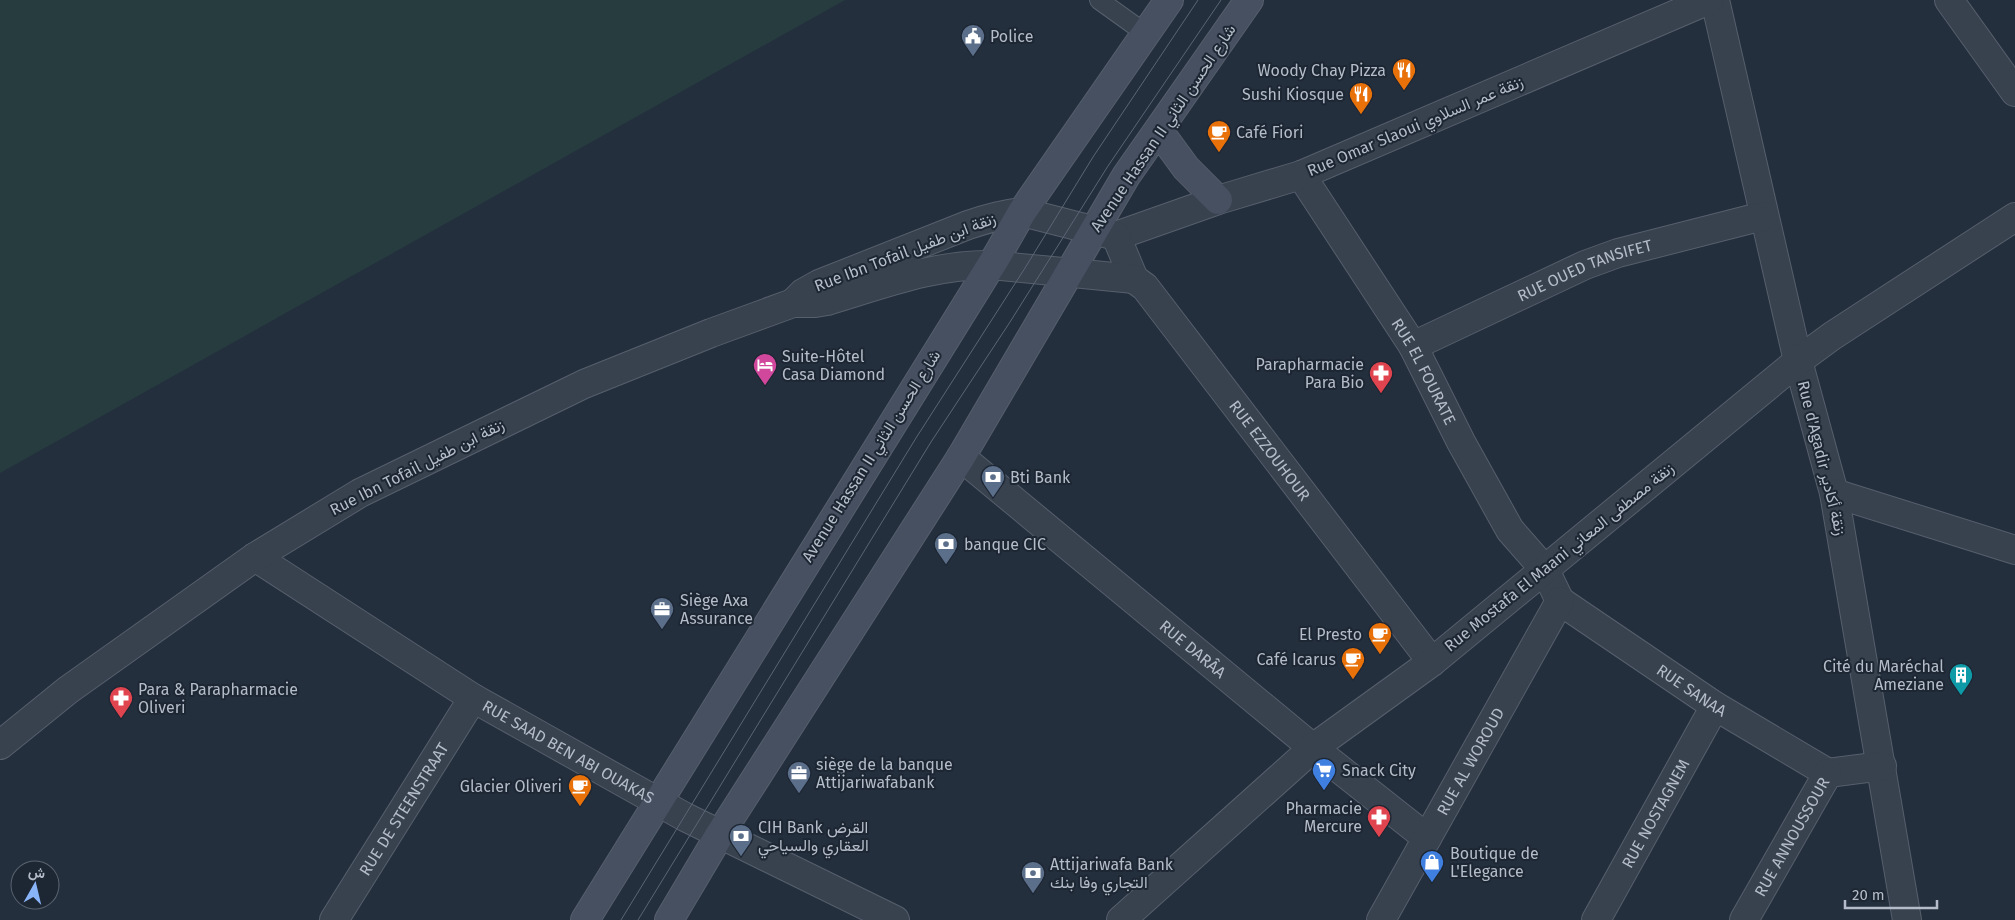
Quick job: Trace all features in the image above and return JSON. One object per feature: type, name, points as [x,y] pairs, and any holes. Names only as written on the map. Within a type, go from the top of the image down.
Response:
[{"type":"main road","name":"Avenue Hassan II شارع الحسن الثاني","points":[[585,920],[1022,212],[1169,0]]},
{"type":"main road","name":"Avenue Hassan II شارع الحسن الثاني","points":[[669,920],[720,834],[961,458],[1068,272],[1105,233],[1126,176],[1249,0]]},
{"type":"main road","points":[[1159,131],[1186,168],[1218,200]]},
{"type":"street","name":"Rue Omar Slaoui زنقة عمر السلاوي","points":[[1105,233],[1301,174],[1709,0]]},
{"type":"street","name":"Rue d'Agadir زنقة أكادير","points":[[1715,0],[1763,216],[1798,361],[1834,493],[1907,920]]},
{"type":"street","points":[[1949,0],[2015,92]]},
{"type":"street","name":"RUE EL FOURATE","points":[[1301,174],[1413,346],[1461,442],[1510,530],[1545,570],[1560,601]]},
{"type":"street","points":[[1022,212],[1105,233]]},
{"type":"street","name":"Rue Ibn Tofail زنقة ابن طفيل","points":[[793,303],[809,288],[883,258],[988,218],[1022,212]]},
{"type":"street","name":"RUE OUED TANSIFET","points":[[1413,346],[1585,265],[1618,253],[1763,216]]},
{"type":"street","name":"Rue Mostafa El Maani زنقة مصطفى المعاني","points":[[1121,920],[1313,748],[1432,662],[1798,361],[1832,336],[2015,217]]},
{"type":"street","name":"RUE EZZOUHOUR","points":[[1105,233],[1134,279],[1145,287],[1432,662]]},
{"type":"street","name":"Rue Ibn Tofail زنقة ابن طفيل","points":[[0,745],[68,690],[255,557],[360,493],[584,384],[711,333],[793,303],[827,301],[940,269],[972,264],[1134,279]]},
{"type":"street","name":"RUE DARÂA","points":[[961,458],[1313,748],[1427,838]]},
{"type":"street","points":[[1834,493],[2015,550]]},
{"type":"street","name":"RUE SAAD BEN ABI OUAKAS","points":[[255,557],[473,698],[657,802],[895,920]]},
{"type":"street","name":"RUE SANAA","points":[[1560,601],[1715,706],[1828,773]]},
{"type":"street","name":"RUE AL WOROUD","points":[[1386,919],[1427,838],[1560,601]]},
{"type":"street","name":"RUE DE STEENSTRAAT","points":[[334,920],[473,698]]},
{"type":"street","name":"RUE NOSTAGNEM","points":[[1596,920],[1715,706]]},
{"type":"street","name":"RUE ANNOUSSOUR","points":[[1744,920],[1828,773],[1882,766]]},
{"type":"lane","points":[[1099,0],[1145,33]]},
{"type":"green space","points":[[0,0],[845,0],[0,473]]},
{"type":"tram line","points":[[621,920],[916,438],[1025,268],[1093,157],[1198,0]]},
{"type":"tram line","points":[[638,920],[931,442],[1010,322],[1108,166],[1221,0]]},
{"type":"place","name":"Police","points":[[973,57]]},
{"type":"place","name":"Woody Chay Pizza","points":[[1404,91]]},
{"type":"place","name":"Sushi Kiosque","points":[[1361,115]]},
{"type":"place","name":"Café Fiori","points":[[1219,153]]},
{"type":"place","name":"Suite-Hôtel Casa Diamond","points":[[765,386]]},
{"type":"place","name":"Parapharmacie Para Bio","points":[[1381,394]]},
{"type":"place","name":"Bti Bank","points":[[993,498]]},
{"type":"place","name":"banque CIC","points":[[946,565]]},
{"type":"place","name":"Siège Axa Assurance","points":[[662,630]]},
{"type":"place","name":"El Presto","points":[[1380,655]]},
{"type":"place","name":"Café Icarus","points":[[1353,680]]},
{"type":"place","name":"Cité du Maréchal Ameziane","points":[[1961,696]]},
{"type":"place","name":"Para & Parapharmacie Oliveri","points":[[121,719]]},
{"type":"place","name":"Snack City","points":[[1324,791]]},
{"type":"place","name":"siège de la banque Attijariwafabank","points":[[799,794]]},
{"type":"place","name":"Glacier Oliveri","points":[[580,807]]},
{"type":"place","name":"Pharmacie Mercure","points":[[1379,838]]},
{"type":"place","name":"CIH Bank القرض العقاري والسياحي","points":[[741,857]]},
{"type":"place","name":"Boutique de L'Elegance","points":[[1432,883]]},
{"type":"place","name":"Attijariwafa Bank التجاري وفا بنك","points":[[1033,894]]}]
